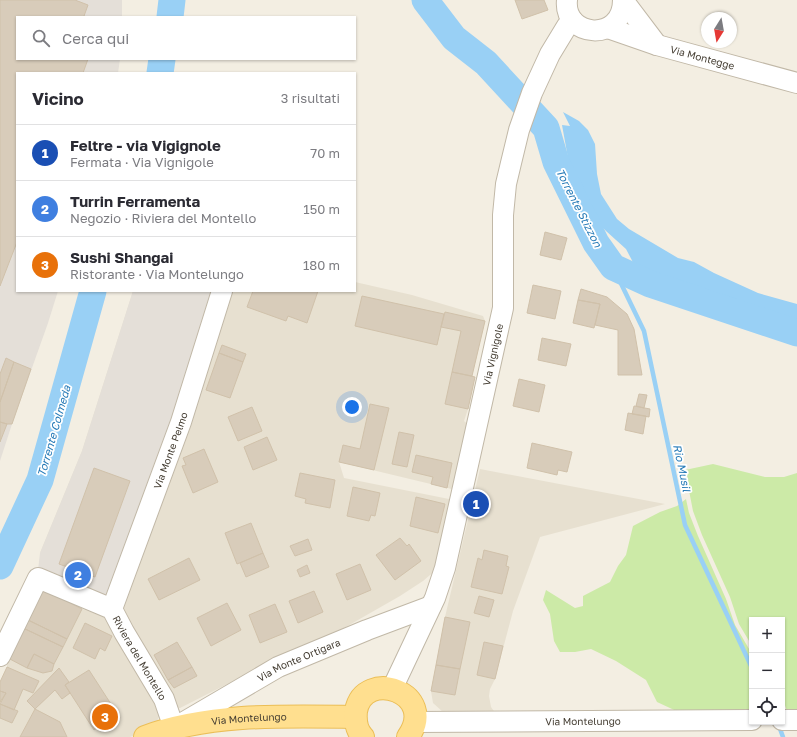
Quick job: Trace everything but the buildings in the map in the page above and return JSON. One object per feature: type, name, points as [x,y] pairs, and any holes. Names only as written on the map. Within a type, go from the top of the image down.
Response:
[{"type":"main road","points":[[363,737],[357,727],[355,717],[357,708],[361,700],[367,694],[384,688],[400,692],[408,698],[415,713],[412,730]]},
{"type":"main road","name":"Via Montelungo","points":[[145,737],[187,725],[259,716],[355,717]]},
{"type":"street","points":[[567,0],[568,13],[573,21],[580,27],[590,31],[599,31],[608,28],[615,22],[620,16],[623,7],[623,0]]},
{"type":"street","name":"Via Montegge","points":[[623,0],[657,45]]},
{"type":"street","name":"Via Vignigole","points":[[392,689],[431,606],[445,568],[503,308],[503,215],[506,184],[511,162],[525,111],[550,54],[567,26],[573,21]]},
{"type":"street","name":"Via Montegge","points":[[608,28],[657,45],[797,83]]},
{"type":"street","name":"Via Monte Pelmo","points":[[112,608],[181,422],[222,292]]},
{"type":"street","name":"Riviera del Montello","points":[[0,656],[38,578],[112,608],[124,632],[164,699],[174,728]]},
{"type":"street","name":"Via Monte Ortigara","points":[[174,728],[278,667],[367,630],[431,606]]},
{"type":"street","name":"Via Montelungo","points":[[412,730],[749,720]]},
{"type":"street","points":[[785,720],[797,720]]},
{"type":"shaded area","points":[[0,0],[122,0],[122,16],[16,16],[16,60],[120,60],[118,72],[16,72],[16,292],[58,292],[0,461]]},
{"type":"shaded area","points":[[356,282],[412,295],[483,316],[485,321],[472,376],[475,377],[464,421],[472,428],[460,491],[339,462],[344,478],[449,499],[456,507],[437,569],[423,581],[400,596],[330,636],[277,659],[180,708],[173,707],[139,649],[121,601],[218,324],[202,318],[40,553],[82,451],[133,292],[356,292]]},
{"type":"shaded area","points":[[133,292],[230,292],[218,324],[202,318],[202,342],[110,592],[106,597],[38,570],[40,553],[82,451]]},
{"type":"shaded area","points":[[480,469],[665,504],[540,537],[513,611],[495,679],[490,689],[489,696],[491,707],[496,714],[443,712],[433,703],[431,691],[445,617]]},
{"type":"shaded area","points":[[41,588],[82,609],[109,618],[162,709],[154,729],[130,737],[0,737],[0,682],[7,667],[6,657]]},
{"type":"green space","points":[[713,464],[765,477],[784,477],[797,473],[797,714],[787,711],[785,705],[785,617],[749,617],[749,641],[739,624],[730,597],[702,535],[693,511],[685,470]]},
{"type":"green space","points":[[686,499],[689,513],[726,599],[735,625],[749,649],[749,714],[685,715],[657,702],[646,680],[616,661],[591,649],[575,652],[560,652],[554,641],[550,614],[543,600],[546,590],[575,608],[583,606],[583,596],[610,582],[618,566],[626,555],[633,526],[660,512],[677,506]]},
{"type":"water","points":[[563,112],[579,121],[588,130],[595,144],[597,174],[601,194],[617,219],[629,229],[678,258],[694,262],[758,293],[797,304],[797,323],[711,295],[636,268],[626,249],[587,211],[574,179],[568,158],[562,125],[570,126]]},
{"type":"waterway","name":"Torrente Colmeda","points":[[170,16],[172,0]]},
{"type":"waterway","name":"Torrente Stizzon","points":[[425,0],[454,38],[486,63],[546,128],[556,162],[596,243],[613,267],[650,284],[797,333]]},
{"type":"waterway","name":"Torrente Colmeda","points":[[160,72],[162,60]]},
{"type":"waterway","name":"Rio Musil","points":[[613,267],[644,331],[685,525],[749,662]]},
{"type":"waterway","name":"Torrente Colmeda","points":[[0,566],[40,480],[93,292]]},
{"type":"waterway","name":"Rio Musil","points":[[779,726],[783,737]]},
{"type":"place","name":"Feltre - via Vigignole","points":[[476,504]]},
{"type":"place","name":"Turrin Ferramenta","points":[[78,575]]},
{"type":"place","name":"Sushi Shangai","points":[[105,717]]}]
